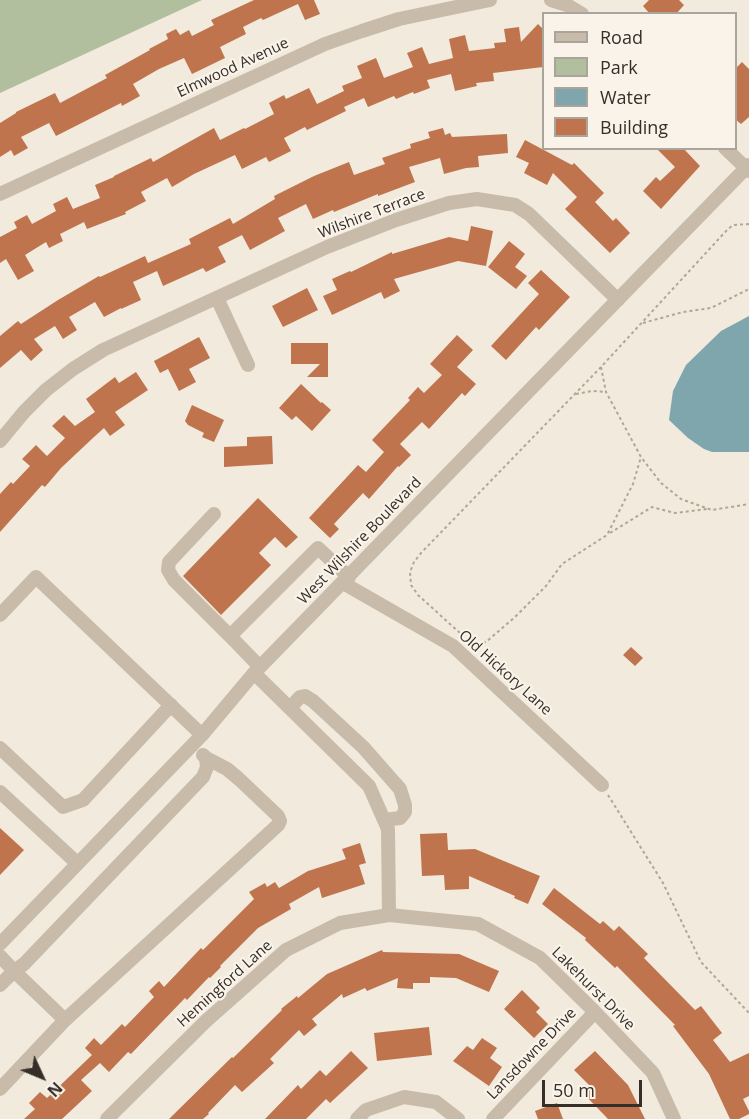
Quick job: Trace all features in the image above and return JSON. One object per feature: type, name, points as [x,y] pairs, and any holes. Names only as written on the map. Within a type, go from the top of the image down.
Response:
[{"type":"street","name":"Elmwood Avenue","points":[[0,194],[325,44],[399,19],[490,0]]},
{"type":"street","points":[[551,0],[579,12]]},
{"type":"street","points":[[727,150],[748,168]]},
{"type":"street","name":"West Wilshire Boulevard","points":[[0,944],[197,740],[257,670],[748,168]]},
{"type":"street","name":"Wilshire Terrace","points":[[0,441],[46,390],[103,350],[327,248],[396,220],[449,204],[477,199],[515,205],[529,214],[618,300]]},
{"type":"street","points":[[217,298],[248,365]]},
{"type":"street","points":[[214,514],[170,562],[168,570],[174,580],[231,636],[290,708],[369,786],[388,829],[389,915]]},
{"type":"street","name":"Old Hickory Lane","points":[[231,636],[318,548],[346,580],[453,646],[602,785]]},
{"type":"street","points":[[0,615],[36,577],[171,705],[197,740],[206,758],[207,767],[203,777],[24,964],[0,985]]},
{"type":"street","points":[[290,708],[300,697],[305,696],[313,701],[363,747],[400,789],[405,812],[400,818],[384,820]]},
{"type":"street","points":[[0,748],[63,807],[83,800],[171,705]]},
{"type":"street","points":[[0,1089],[65,1020],[278,825],[280,821],[278,816],[239,779],[206,758]]},
{"type":"street","points":[[0,792],[77,863]]},
{"type":"street","name":"Lakehurst Drive","points":[[389,915],[478,924],[540,958],[596,1011],[653,1073],[674,1119]]},
{"type":"street","name":"Hemingford Lane","points":[[107,1119],[206,1021],[286,950],[340,923],[389,915]]},
{"type":"street","points":[[0,956],[65,1020]]},
{"type":"street","name":"Lansdowne Drive","points":[[493,1119],[596,1011]]},
{"type":"street","points":[[357,1119],[366,1110],[404,1097],[436,1102],[459,1119]]},
{"type":"path","points":[[749,224],[733,225],[728,230],[421,553],[410,572],[411,585],[418,595],[476,645],[486,642],[515,617],[546,586],[562,564],[652,507],[675,513],[749,504]]},
{"type":"path","points":[[641,324],[683,312],[711,308],[749,289]]},
{"type":"path","points":[[601,366],[606,392],[640,457],[661,483],[681,499],[710,509]]},
{"type":"path","points":[[574,394],[592,391],[606,392]]},
{"type":"path","points":[[607,535],[633,484],[640,457]]},
{"type":"path","points":[[602,785],[663,883],[701,962],[749,1013]]},
{"type":"green space","points":[[0,0],[202,0],[0,93]]},
{"type":"water","points":[[749,316],[749,452],[712,452],[688,438],[669,420],[673,391],[686,365],[721,331]]},
{"type":"building","points":[[254,0],[314,0],[320,14],[305,20],[298,4],[263,20],[261,18],[243,27],[246,34],[220,47],[225,58],[192,74],[184,58],[159,69],[133,84],[140,96],[122,106],[121,103],[56,136],[49,123],[21,137],[28,148],[14,156],[11,150],[0,157],[0,123],[16,112],[55,93],[60,103],[107,78],[105,75],[168,39],[166,34],[176,29],[180,35],[189,30],[192,36],[214,25],[211,20]]},
{"type":"building","points":[[649,0],[679,0],[684,5],[678,12],[648,12],[643,6]]},
{"type":"building","points":[[538,24],[542,28],[542,67],[493,73],[494,81],[476,83],[477,86],[455,91],[451,74],[427,80],[430,88],[396,99],[394,96],[368,107],[364,98],[344,107],[346,111],[307,130],[305,127],[284,138],[291,151],[269,162],[266,157],[242,169],[235,155],[172,187],[167,178],[141,192],[146,201],[125,212],[126,214],[87,229],[84,222],[60,234],[63,241],[49,248],[46,242],[25,255],[34,271],[18,280],[6,259],[0,263],[0,237],[17,228],[14,222],[27,215],[32,224],[56,211],[53,204],[67,197],[73,209],[100,198],[95,185],[151,158],[153,162],[214,128],[220,140],[245,129],[274,114],[269,103],[284,95],[286,99],[309,88],[317,104],[344,91],[342,86],[362,78],[357,66],[376,58],[384,78],[413,67],[407,53],[422,47],[429,64],[453,58],[449,39],[465,35],[469,51],[495,48],[494,43],[506,42],[504,29],[519,27],[521,42]]},
{"type":"building","points":[[742,62],[749,69],[749,117],[741,124],[737,121],[737,67]]},
{"type":"building","points":[[443,128],[445,135],[450,133],[452,137],[507,134],[508,153],[478,156],[479,167],[444,174],[440,158],[409,167],[415,182],[313,219],[306,204],[278,218],[285,231],[250,250],[242,235],[218,247],[226,262],[206,272],[203,268],[163,286],[157,271],[133,282],[141,300],[104,317],[95,302],[69,317],[77,330],[63,339],[55,326],[34,339],[43,350],[31,361],[21,350],[0,368],[0,336],[18,321],[21,324],[99,276],[145,256],[148,263],[191,244],[189,239],[230,218],[233,224],[275,199],[274,196],[349,162],[354,175],[385,164],[382,158],[411,148],[410,144],[430,138],[428,132]]},
{"type":"building","points":[[525,140],[572,165],[574,163],[604,193],[595,202],[613,221],[616,218],[630,233],[610,253],[565,209],[577,197],[553,173],[547,185],[524,173],[529,163],[516,157]]},
{"type":"building","points":[[658,150],[685,150],[700,166],[661,209],[643,191],[656,177],[660,181],[675,167]]},
{"type":"building","points":[[471,226],[493,231],[486,266],[458,261],[394,279],[400,291],[384,299],[381,292],[332,315],[323,296],[337,290],[332,279],[392,252],[392,254],[449,237],[468,241]]},
{"type":"building","points":[[509,241],[525,254],[515,267],[527,276],[516,289],[488,267]]},
{"type":"building","points":[[541,270],[570,297],[539,330],[536,327],[506,360],[491,346],[539,294],[528,283]]},
{"type":"building","points":[[307,288],[318,310],[283,327],[272,306]]},
{"type":"building","points":[[457,335],[473,350],[457,367],[476,384],[465,396],[462,393],[429,429],[422,422],[400,444],[411,455],[398,466],[369,499],[363,493],[334,524],[339,529],[330,538],[309,518],[358,465],[366,472],[384,452],[372,440],[410,400],[408,398],[418,387],[424,393],[442,375],[430,364]]},
{"type":"building","points":[[199,337],[210,358],[189,369],[196,382],[179,391],[168,369],[160,373],[154,361]]},
{"type":"building","points":[[291,343],[328,343],[328,377],[307,377],[320,364],[291,364]]},
{"type":"building","points":[[136,372],[148,390],[115,412],[125,425],[110,436],[104,428],[61,468],[45,487],[42,485],[0,532],[0,494],[30,466],[22,459],[36,445],[47,456],[65,438],[52,426],[64,415],[75,426],[95,412],[86,399],[115,377],[119,383]]},
{"type":"building","points":[[301,384],[331,410],[312,431],[296,416],[292,420],[279,408]]},
{"type":"building","points":[[192,405],[224,420],[214,442],[202,437],[204,433],[185,421]]},
{"type":"building","points":[[272,436],[273,464],[224,467],[224,447],[247,446],[247,437]]},
{"type":"building","points":[[258,498],[298,537],[286,548],[275,537],[259,553],[271,565],[221,615],[183,576]]},
{"type":"building","points":[[631,647],[643,658],[635,666],[623,655]]},
{"type":"building","points":[[0,828],[24,850],[0,875]]},
{"type":"building","points":[[447,833],[448,850],[475,849],[540,876],[528,904],[469,876],[469,889],[445,890],[444,875],[422,876],[420,834]]},
{"type":"building","points":[[360,843],[366,863],[359,865],[365,884],[322,898],[319,887],[289,904],[291,909],[258,928],[131,1054],[128,1052],[109,1072],[100,1063],[81,1080],[92,1091],[62,1119],[24,1119],[35,1109],[29,1103],[40,1092],[47,1098],[92,1055],[85,1048],[94,1038],[101,1045],[122,1024],[125,1027],[154,997],[149,991],[159,981],[164,987],[201,948],[203,950],[254,899],[249,892],[265,883],[267,887],[275,882],[279,888],[308,871],[346,859],[342,849]]},
{"type":"building","points":[[554,888],[600,924],[603,921],[614,931],[619,926],[648,954],[644,958],[695,1010],[701,1006],[722,1033],[713,1040],[730,1062],[749,1053],[749,1096],[743,1099],[749,1114],[739,1119],[730,1119],[709,1074],[673,1026],[675,1025],[617,966],[615,968],[585,940],[586,938],[542,904]]},
{"type":"building","points":[[382,950],[383,952],[459,954],[499,971],[489,992],[456,978],[430,977],[430,983],[413,983],[413,989],[397,988],[398,978],[367,991],[365,988],[343,998],[342,994],[312,1019],[317,1025],[304,1036],[299,1030],[270,1059],[274,1063],[242,1092],[235,1085],[203,1119],[169,1119],[297,996],[298,998],[327,974]]},
{"type":"building","points":[[522,990],[540,1008],[536,1012],[548,1024],[534,1038],[504,1009]]},
{"type":"building","points":[[429,1027],[432,1055],[377,1061],[374,1033]]},
{"type":"building","points":[[482,1038],[497,1048],[490,1058],[502,1067],[489,1086],[453,1061],[467,1046],[473,1050]]},
{"type":"building","points":[[351,1051],[368,1068],[330,1103],[326,1099],[306,1119],[265,1119],[298,1085],[301,1089],[320,1070],[326,1076]]},
{"type":"building","points":[[595,1051],[628,1085],[645,1119],[608,1119],[584,1094],[591,1087],[574,1070]]},
{"type":"building","points":[[557,1103],[563,1119],[538,1119],[535,1111]]}]
